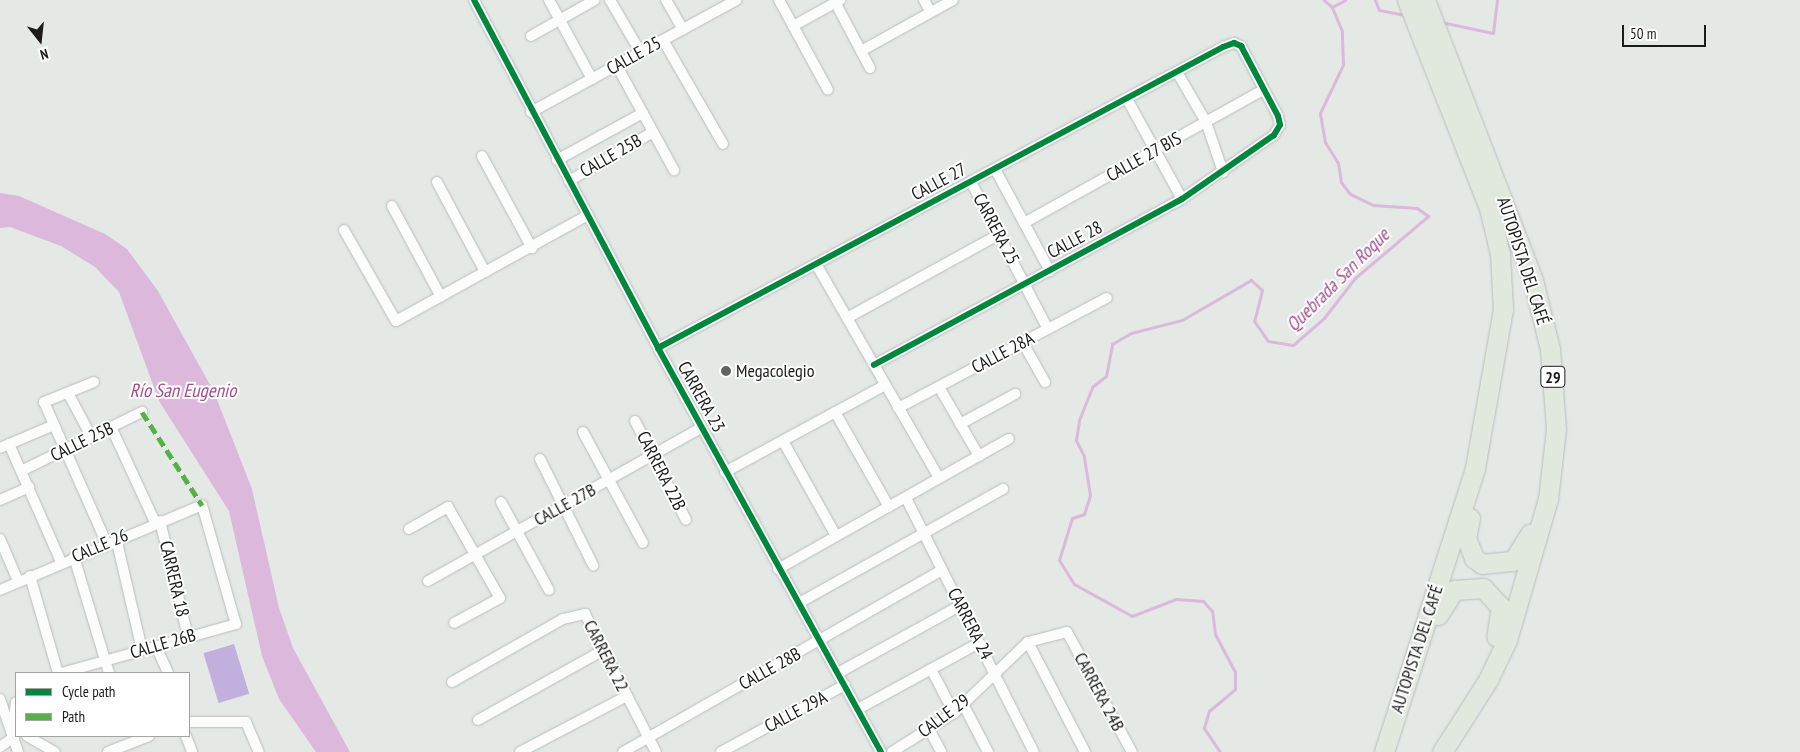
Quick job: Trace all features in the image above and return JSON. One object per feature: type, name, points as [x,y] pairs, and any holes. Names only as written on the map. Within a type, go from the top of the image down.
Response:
[{"type":"highway","name":"AUTOPISTA DEL CAFÉ","points":[[1384,752],[1475,468],[1500,332],[1502,273],[1496,232],[1407,0]]},
{"type":"highway","name":"AUTOPISTA DEL CAFÉ","points":[[1425,0],[1524,255],[1546,328],[1556,429],[1548,499],[1498,661],[1442,752]]},
{"type":"highway","points":[[1500,332],[1486,460],[1466,538],[1474,558],[1493,566],[1513,561],[1526,547],[1542,478],[1550,359],[1546,328]]},
{"type":"highway","points":[[1388,752],[1446,597],[1462,586],[1483,588],[1498,599],[1500,628],[1486,662],[1433,752]]},
{"type":"street","name":"CARRERA 23","points":[[474,0],[531,112],[701,428],[881,752]]},
{"type":"street","points":[[549,0],[592,79]]},
{"type":"street","points":[[531,36],[595,0]]},
{"type":"street","points":[[610,0],[641,52]]},
{"type":"street","points":[[666,0],[683,29]]},
{"type":"street","name":"CALLE 25","points":[[531,112],[736,0]]},
{"type":"street","points":[[779,0],[828,90]]},
{"type":"street","points":[[924,0],[930,12]]},
{"type":"street","points":[[860,51],[953,0]]},
{"type":"street","points":[[793,26],[836,1],[870,68]]},
{"type":"street","points":[[663,40],[723,144]]},
{"type":"street","name":"CALLE 27","points":[[658,348],[1234,43],[1241,46],[1263,90]]},
{"type":"street","points":[[616,66],[674,170]]},
{"type":"street","points":[[1177,72],[1206,122],[1223,172]]},
{"type":"street","name":"CALLE 27 BIS","points":[[1024,223],[1263,90]]},
{"type":"street","name":"CALLE 28","points":[[874,365],[1026,285],[1182,199],[1223,172],[1280,125],[1263,90]]},
{"type":"street","points":[[1127,99],[1182,199]]},
{"type":"street","points":[[557,160],[643,113]]},
{"type":"street","name":"CALLE 25B","points":[[569,181],[653,132]]},
{"type":"street","points":[[482,156],[532,248]]},
{"type":"street","points":[[994,169],[1050,271]]},
{"type":"street","points":[[437,182],[485,272]]},
{"type":"street","name":"CARRERA 25","points":[[971,182],[1048,329]]},
{"type":"street","points":[[392,206],[441,297]]},
{"type":"street","points":[[344,230],[392,319],[399,320],[532,248],[588,215]]},
{"type":"street","points":[[847,318],[998,235]]},
{"type":"street","points":[[816,264],[939,478]]},
{"type":"street","name":"CALLE 28A","points":[[898,408],[1107,298]]},
{"type":"street","points":[[1023,343],[1045,382]]},
{"type":"street","points":[[94,382],[44,402],[106,542]]},
{"type":"street","points":[[725,472],[885,385]]},
{"type":"street","points":[[939,387],[979,456]]},
{"type":"street","points":[[68,393],[92,438]]},
{"type":"street","points":[[960,424],[1015,394]]},
{"type":"street","name":"CALLE 25B","points":[[21,471],[112,429],[142,412]]},
{"type":"street","points":[[835,412],[889,507]]},
{"type":"street","name":"CARRERA 22B","points":[[635,421],[686,520]]},
{"type":"street","points":[[54,425],[4,446],[21,471],[62,562]]},
{"type":"street","name":"CALLE 27B","points":[[428,581],[701,428]]},
{"type":"street","name":"CARRERA 18","points":[[112,429],[158,522],[188,638]]},
{"type":"street","points":[[583,432],[607,481],[643,544]]},
{"type":"street","points":[[778,569],[1009,439]]},
{"type":"street","points":[[783,441],[836,536]]},
{"type":"street","points":[[540,459],[593,565]]},
{"type":"street","points":[[0,500],[29,488]]},
{"type":"street","points":[[799,603],[1004,489]]},
{"type":"street","name":"CARRERA 24","points":[[906,498],[1034,752]]},
{"type":"street","points":[[501,502],[549,590]]},
{"type":"street","name":"CALLE 26","points":[[0,590],[106,542],[202,505],[236,624]]},
{"type":"street","points":[[409,529],[448,507],[500,598],[454,623]]},
{"type":"street","points":[[116,538],[142,650]]},
{"type":"street","points":[[0,539],[18,581]]},
{"type":"street","points":[[74,557],[109,672]]},
{"type":"street","name":"CALLE 28B","points":[[623,752],[942,570]]},
{"type":"street","points":[[30,576],[58,672]]},
{"type":"street","points":[[838,673],[960,605]]},
{"type":"street","name":"CARRERA 22","points":[[452,682],[578,614],[590,618],[604,650],[656,752]]},
{"type":"street","name":"CALLE 26B","points":[[66,672],[236,624]]},
{"type":"street","name":"CALLE 29","points":[[892,752],[954,713],[1028,642],[1067,632]]},
{"type":"street","name":"CARRERA 24B","points":[[1067,632],[1132,752]]},
{"type":"street","points":[[858,709],[979,642]]},
{"type":"street","points":[[1028,642],[1085,752]]},
{"type":"street","points":[[156,646],[168,672]]},
{"type":"street","points":[[478,720],[604,650]]},
{"type":"street","points":[[931,669],[954,713]]},
{"type":"street","name":"CALLE 29A","points":[[721,752],[845,685]]},
{"type":"street","points":[[520,752],[627,696]]},
{"type":"street","points":[[0,699],[14,731]]},
{"type":"street","points":[[963,704],[988,752]]},
{"type":"street","points":[[0,747],[14,731],[15,716]]},
{"type":"street","points":[[190,722],[246,722],[259,752]]},
{"type":"street","points":[[929,729],[941,752]]},
{"type":"street","points":[[15,737],[18,752]]},
{"type":"street","points":[[29,737],[55,752]]},
{"type":"street","points":[[108,752],[147,737]]},
{"type":"street","points":[[186,737],[192,752]]},
{"type":"shaded area","points":[[234,644],[249,694],[219,703],[203,653]]},
{"type":"water","name":"Río San Eugenio","points":[[0,193],[19,196],[105,234],[127,249],[158,291],[214,392],[252,489],[279,608],[293,648],[350,752],[316,752],[279,699],[262,656],[229,511],[159,401],[119,292],[95,267],[61,246],[10,227],[0,228]]},
{"type":"waterway","name":"Quebrada San Roque","points":[[1220,752],[1204,728],[1209,711],[1235,689],[1235,672],[1215,634],[1212,611],[1203,601],[1176,599],[1132,616],[1074,584],[1059,560],[1072,518],[1084,514],[1090,495],[1084,456],[1076,440],[1079,420],[1092,387],[1106,376],[1112,344],[1131,333],[1182,320],[1251,280],[1262,290],[1254,321],[1268,341],[1293,345],[1324,318],[1355,278],[1428,216],[1417,208],[1373,205],[1350,194],[1341,182],[1338,163],[1325,142],[1320,113],[1343,65],[1342,31],[1332,7],[1324,0]]},
{"type":"waterway","points":[[1332,7],[1345,0]]},
{"type":"waterway","points":[[1375,0],[1379,10],[1405,15]]},
{"type":"waterway","points":[[1441,22],[1493,33],[1497,0]]},
{"type":"marked path","points":[[142,412],[202,505]]},
{"type":"cycle path","points":[[474,0],[658,348],[881,752]]},
{"type":"cycle path","points":[[658,348],[1223,47],[1234,43],[1241,46],[1278,116],[1280,125],[1274,135],[1182,199],[874,365]]},
{"type":"place","name":"Megacolegio","points":[[726,371]]}]
